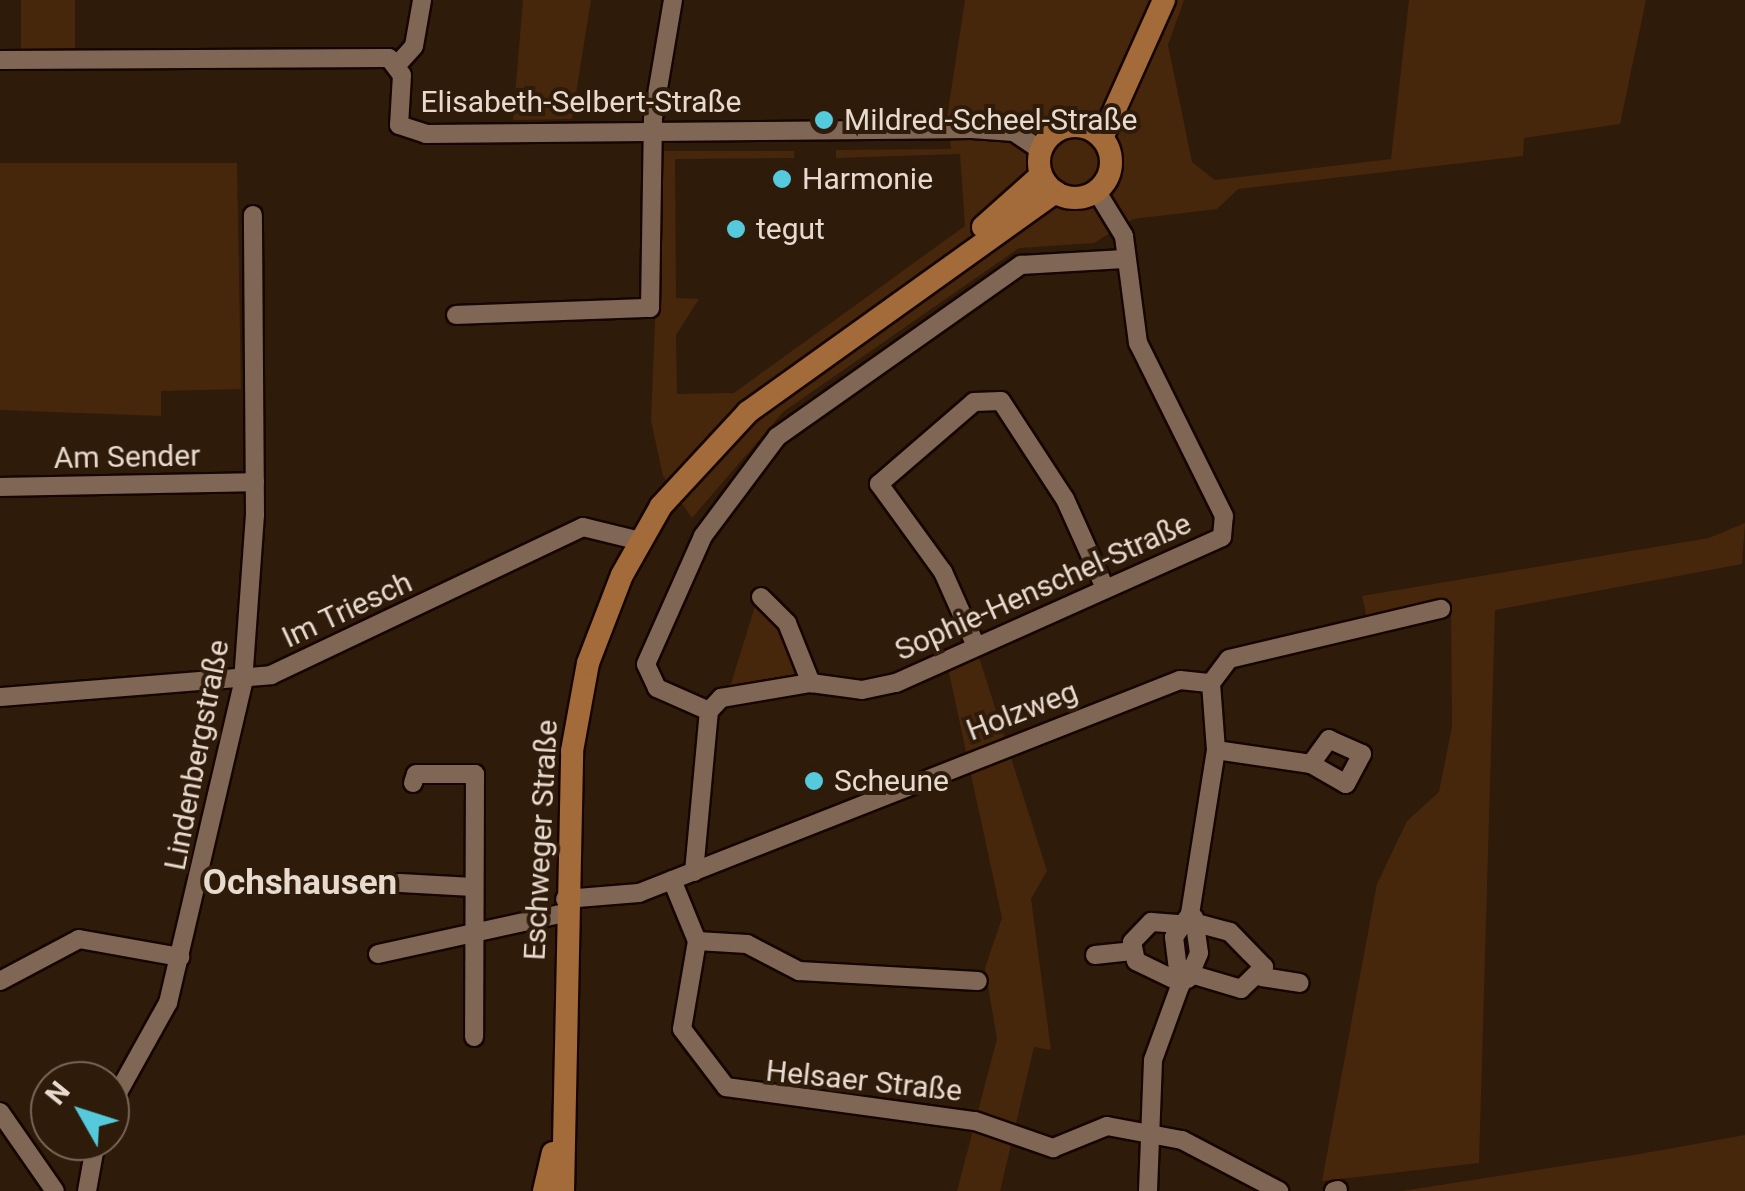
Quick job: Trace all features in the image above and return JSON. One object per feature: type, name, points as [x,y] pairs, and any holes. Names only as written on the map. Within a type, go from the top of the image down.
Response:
[{"type":"main road","points":[[1093,132],[1164,0],[1093,132]]},
{"type":"main road","points":[[1058,131],[1093,132],[1111,166],[1097,192],[1048,184],[1041,150],[1058,131]]},
{"type":"main road","name":"Eschweger Straße","points":[[563,1191],[558,1130],[565,906],[581,690],[640,541],[722,436],[1048,184]]},
{"type":"main road","name":"Eschweger Straße","points":[[544,1191],[558,1130]]},
{"type":"street","points":[[397,64],[414,46],[422,0]]},
{"type":"street","points":[[456,316],[650,308],[654,131],[673,0]]},
{"type":"street","name":"Elisabeth-Selbert-Straße","points":[[0,60],[374,57],[397,64],[394,115],[408,131],[972,129],[1014,132],[1041,150]]},
{"type":"street","name":"Sophie-Henschel-Straße","points":[[709,711],[721,698],[811,683],[862,690],[1206,548],[1226,524],[1138,343],[1118,220],[1097,192]]},
{"type":"street","name":"Lindenbergstraße","points":[[130,1071],[168,1002],[243,682],[255,482],[254,214]]},
{"type":"street","points":[[694,872],[709,711],[656,688],[646,664],[702,536],[777,437],[1020,265],[1124,259]]},
{"type":"street","points":[[976,646],[944,572],[879,484],[974,402],[1002,402],[1065,499],[1105,588]]},
{"type":"street","name":"Am Sender","points":[[0,487],[255,482]]},
{"type":"street","name":"Im Triesch","points":[[0,696],[243,682],[583,527],[640,541]]},
{"type":"street","points":[[761,597],[786,623],[811,683]]},
{"type":"street","points":[[1148,1191],[1154,1136],[1152,1060],[1182,980],[1216,750],[1211,683],[1229,659],[1441,609]]},
{"type":"street","name":"Holzweg","points":[[378,954],[474,938],[565,906],[672,880],[1180,680],[1211,683]]},
{"type":"street","points":[[1216,750],[1311,764]]},
{"type":"street","points":[[413,783],[416,774],[475,774],[474,1037]]},
{"type":"street","points":[[672,880],[697,940],[746,944],[799,971],[978,981]]},
{"type":"street","points":[[400,883],[473,887]]},
{"type":"street","points":[[1182,980],[1190,921]]},
{"type":"street","points":[[1132,952],[1139,929],[1190,921],[1252,948],[1262,977]]},
{"type":"street","points":[[0,981],[80,939],[180,958]]},
{"type":"street","name":"Helsaer Straße","points":[[697,940],[682,1029],[708,1074],[744,1095],[976,1121],[1053,1148],[1107,1126],[1182,1140],[1279,1191]]},
{"type":"street","points":[[1095,955],[1132,952],[1182,980],[1241,989],[1262,977],[1300,983]]},
{"type":"street","points":[[2,1114],[54,1191]]},
{"type":"street","points":[[87,1191],[92,1161]]},
{"type":"shaded area","points":[[21,0],[75,0],[75,49],[21,49]]},
{"type":"shaded area","points":[[523,0],[591,0],[572,119],[513,120]]},
{"type":"shaded area","points":[[965,0],[1184,0],[1168,45],[1192,162],[1215,180],[1391,159],[1409,0],[1646,0],[1620,124],[1524,138],[1523,156],[1238,189],[1217,209],[1133,219],[1094,243],[1019,248],[783,412],[692,518],[663,476],[651,421],[662,151],[794,151],[794,158],[675,159],[676,298],[699,299],[676,335],[677,394],[734,393],[965,226],[960,154],[836,158],[836,150],[951,149],[947,117]]},
{"type":"shaded area","points":[[0,163],[237,163],[241,389],[161,391],[161,416],[0,410]]},
{"type":"shaded area","points":[[1745,523],[1742,564],[1495,610],[1479,1163],[1322,1181],[1377,884],[1407,821],[1439,792],[1452,727],[1451,602],[1367,618],[1362,596],[1709,538]]},
{"type":"shaded area","points":[[755,606],[782,628],[795,674],[777,685],[730,687]]},
{"type":"shaded area","points":[[978,654],[1047,871],[1031,899],[1051,1050],[1034,1047],[1000,1191],[957,1191],[997,1039],[985,968],[1002,918],[948,668]]},
{"type":"shaded area","points":[[1745,1135],[1745,1191],[1402,1191],[1640,1154]]},
{"type":"place","name":"Mildred-Scheel-Straße","points":[[824,120]]},
{"type":"place","name":"Harmonie","points":[[782,179]]},
{"type":"place","name":"tegut","points":[[736,229]]},
{"type":"place","name":"Scheune","points":[[814,781]]},
{"type":"district","name":"Ochshausen","points":[[300,883]]}]
